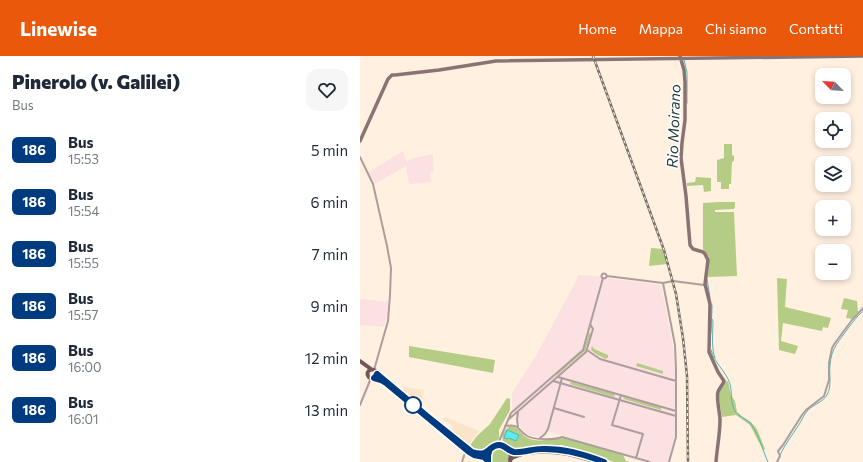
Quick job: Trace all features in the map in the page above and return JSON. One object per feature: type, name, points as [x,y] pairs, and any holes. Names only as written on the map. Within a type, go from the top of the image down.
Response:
[{"type":"main road","points":[[360,362],[470,451],[484,454],[496,446],[503,446],[509,451],[516,452],[539,449],[563,450],[580,453],[604,462]]},
{"type":"main road","points":[[372,378],[376,376],[373,371]]},
{"type":"main road","points":[[372,378],[369,376],[373,371]]},
{"type":"main road","points":[[372,378],[386,383],[466,450],[474,455],[484,457],[489,461]]},
{"type":"main road","points":[[489,461],[488,455],[490,450]]},
{"type":"main road","points":[[509,451],[510,461]]},
{"type":"main road","points":[[510,461],[517,455],[554,452],[575,455],[596,462]]},
{"type":"street","points":[[360,141],[386,82],[392,75],[496,61],[681,57],[863,56]]},
{"type":"street","points":[[681,57],[685,78],[685,120],[682,145],[682,166],[690,245],[693,249],[700,250],[705,254],[708,260],[706,286],[710,304],[709,352],[724,381],[718,392],[720,429],[716,462]]},
{"type":"street","points":[[360,157],[373,184],[391,268],[388,321],[373,371]]},
{"type":"street","points":[[496,446],[501,438],[502,432],[511,413],[583,350],[603,274],[605,273],[607,276],[663,283],[673,281],[706,286]]},
{"type":"street","points":[[603,278],[606,278],[607,276]]},
{"type":"street","points":[[663,283],[675,345],[676,358],[676,437],[670,462]]},
{"type":"street","points":[[777,462],[780,455],[778,451],[802,415],[824,396],[829,380],[829,363],[832,348],[852,320],[863,308]]},
{"type":"street","points":[[508,420],[586,352],[593,329],[590,324]]},
{"type":"street","points":[[587,350],[600,359],[676,382]]},
{"type":"street","points":[[539,438],[547,432],[564,372]]},
{"type":"street","points":[[553,376],[676,411]]},
{"type":"street","points":[[360,405],[372,378]]},
{"type":"street","points":[[554,381],[676,416]]},
{"type":"street","points":[[621,395],[612,424],[643,434],[636,458]]},
{"type":"street","points":[[518,406],[518,427]]},
{"type":"street","points":[[554,408],[584,417]]},
{"type":"street","points":[[668,414],[669,409]]},
{"type":"street","points":[[505,426],[514,425],[518,427],[526,436],[533,438],[562,437],[650,462]]},
{"type":"street","points":[[501,438],[503,446]]},
{"type":"street","points":[[462,462],[466,450]]},
{"type":"shaded area","points":[[403,151],[406,161],[433,154],[434,171],[430,173],[431,182],[409,184],[406,166],[375,184],[369,172]]},
{"type":"shaded area","points":[[579,275],[600,276],[602,280],[607,280],[608,278],[661,285],[674,351],[676,394],[675,437],[668,462],[654,462],[547,431],[540,436],[531,436],[521,428],[512,408],[512,393],[536,356]]},
{"type":"shaded area","points":[[360,299],[388,302],[388,310],[384,327],[360,325]]},
{"type":"shaded area","points":[[403,387],[424,390],[422,401],[413,402],[402,394]]},
{"type":"shaded area","points":[[445,417],[479,431],[467,447],[452,435],[451,431],[453,427],[443,420]]},
{"type":"green space","points":[[724,144],[732,144],[732,155],[734,156],[734,161],[732,162],[731,184],[729,184],[729,189],[721,189],[721,182],[717,182],[717,160],[724,158]]},
{"type":"green space","points":[[696,177],[711,178],[711,191],[704,192],[703,185],[687,186],[687,183],[695,182]]},
{"type":"green space","points":[[735,202],[734,209],[715,210],[715,212],[734,212],[737,276],[708,277],[709,257],[703,249],[703,203]]},
{"type":"green space","points":[[651,248],[663,249],[667,264],[649,266]]},
{"type":"green space","points":[[777,278],[787,279],[785,307],[831,318],[828,328],[823,327],[822,331],[783,323],[781,341],[798,346],[795,354],[779,350]]},
{"type":"green space","points":[[844,298],[857,301],[858,312],[852,319],[846,318],[848,310],[841,309]]},
{"type":"green space","points":[[589,333],[591,333],[585,351],[557,375],[556,374],[584,349]]},
{"type":"green space","points":[[409,346],[495,360],[493,373],[409,357]]},
{"type":"green space","points":[[592,346],[594,349],[608,355],[608,358],[606,359],[596,354],[591,350]]},
{"type":"green space","points":[[637,363],[663,371],[663,374],[636,366]]},
{"type":"green space","points":[[728,381],[737,412],[751,422],[757,429],[765,449],[763,450],[750,425],[736,415],[722,417],[718,392],[725,382]]},
{"type":"green space","points":[[571,382],[615,394],[614,397],[570,384]]},
{"type":"green space","points":[[623,397],[661,407],[661,410],[624,399]]},
{"type":"green space","points":[[507,398],[510,399],[510,410],[499,430],[499,438],[496,443],[489,446],[484,452],[477,453],[468,448],[477,436],[490,424]]},
{"type":"green space","points":[[510,426],[516,428],[524,436],[530,439],[567,439],[623,455],[626,461],[629,462],[614,462],[562,445],[546,445],[513,450],[506,445],[502,439],[504,432]]},
{"type":"green space","points":[[496,447],[505,449],[509,455],[508,462],[491,462],[490,454]]},
{"type":"water","points":[[507,430],[519,435],[516,441],[509,438],[504,438]]},
{"type":"waterway","name":"Rio Moirano","points":[[684,60],[687,72],[687,103]]},
{"type":"waterway","name":"Rio Moirano","points":[[707,279],[710,298]]},
{"type":"waterway","name":"Rio Moirano","points":[[711,333],[712,305]]},
{"type":"waterway","points":[[780,455],[806,412],[823,400],[829,392],[831,359],[834,349],[839,340],[863,311]]},
{"type":"waterway","name":"Rio Moirano","points":[[712,319],[715,358]]},
{"type":"waterway","name":"Rio Moirano","points":[[711,350],[730,382],[734,409],[753,427],[768,462]]},
{"type":"railway","points":[[593,56],[664,250],[676,294],[687,376],[688,462]]},
{"type":"bus line","name":"186","points":[[489,452],[488,461],[484,457],[471,454],[386,383],[374,378],[377,374],[472,452],[484,454],[494,446],[500,445],[509,451],[514,452],[554,449],[571,451],[604,462]]}]
